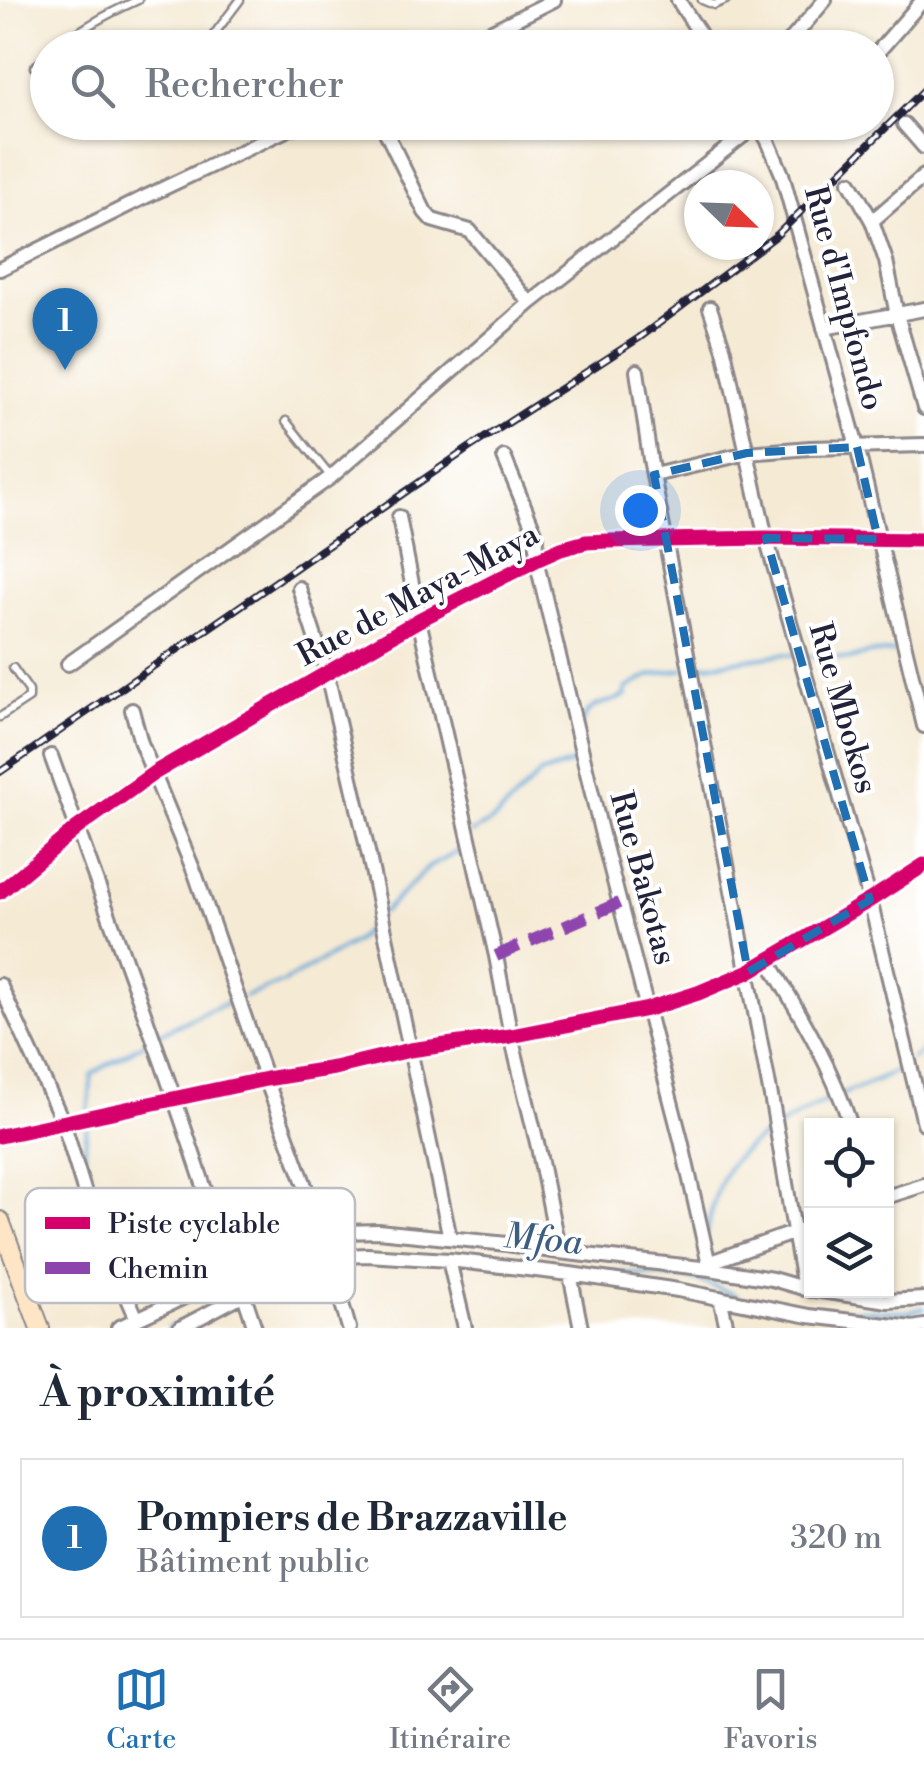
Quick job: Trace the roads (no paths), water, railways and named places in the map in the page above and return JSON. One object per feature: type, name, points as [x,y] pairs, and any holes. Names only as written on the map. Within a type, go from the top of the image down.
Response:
[{"type":"main road","points":[[0,1220],[25,1288]]},
{"type":"main road","points":[[31,1303],[40,1328]]},
{"type":"street","points":[[494,30],[554,0]]},
{"type":"street","points":[[678,0],[697,30]]},
{"type":"street","points":[[799,30],[825,0]]},
{"type":"street","points":[[894,33],[923,0]]},
{"type":"street","points":[[904,124],[924,148]]},
{"type":"street","points":[[0,269],[265,140]]},
{"type":"street","points":[[390,140],[425,212],[432,220],[470,231],[530,303]]},
{"type":"street","points":[[68,664],[330,477],[530,303],[736,140]]},
{"type":"street","name":"Rue d'Impfondo","points":[[767,140],[782,174],[857,447],[924,726]]},
{"type":"street","points":[[872,221],[924,176]]},
{"type":"street","points":[[850,182],[872,221],[886,262],[924,408]]},
{"type":"street","name":"Rue Mbokos","points":[[710,308],[724,350],[766,538],[870,900],[924,1123]]},
{"type":"street","points":[[824,328],[924,309]]},
{"type":"street","points":[[637,371],[794,1232],[804,1268]]},
{"type":"street","points":[[654,474],[748,453],[924,445]]},
{"type":"street","name":"Rue Bakotas","points":[[504,457],[537,537],[536,560],[709,1266]]},
{"type":"street","points":[[398,517],[558,1252]]},
{"type":"street","name":"Rue de Maya-Maya","points":[[0,892],[77,828],[154,773],[418,620],[561,549],[586,542],[924,540]]},
{"type":"street","points":[[299,588],[326,674],[369,856],[450,1238]]},
{"type":"street","points":[[132,710],[141,743],[196,876],[306,1188]]},
{"type":"street","points":[[51,756],[132,975],[204,1188]]},
{"type":"street","points":[[0,1136],[410,1050],[510,1036],[648,1008],[748,972],[924,865]]},
{"type":"street","points":[[768,960],[818,1044],[847,1118]]},
{"type":"street","points":[[0,985],[63,1122],[83,1188]]},
{"type":"street","points":[[894,1195],[924,1185]]},
{"type":"street","points":[[709,1266],[804,1229]]},
{"type":"street","points":[[355,1233],[450,1238],[709,1266],[804,1288]]},
{"type":"street","points":[[355,1255],[449,1260],[570,1274],[720,1298],[810,1322],[924,1326]]},
{"type":"street","points":[[449,1260],[465,1328]]},
{"type":"street","points":[[570,1274],[580,1328]]},
{"type":"street","points":[[894,1297],[924,1299]]},
{"type":"street","points":[[720,1298],[727,1328]]},
{"type":"street","points":[[130,1303],[137,1319]]},
{"type":"street","points":[[118,1328],[171,1303]]},
{"type":"street","points":[[180,1328],[228,1303]]},
{"type":"street","points":[[247,1303],[255,1328]]},
{"type":"street","points":[[341,1303],[348,1328]]},
{"type":"lane","points":[[80,30],[138,0]]},
{"type":"lane","points":[[217,30],[240,0]]},
{"type":"lane","points":[[702,0],[714,5],[726,0]]},
{"type":"lane","points":[[286,421],[330,477]]},
{"type":"lane","points":[[0,717],[29,698],[30,691],[13,668]]},
{"type":"waterway","points":[[693,667],[783,654],[850,659],[869,653],[896,652]]},
{"type":"waterway","points":[[580,727],[589,711],[626,695],[625,689],[651,675],[684,669]]},
{"type":"waterway","points":[[471,833],[494,820],[540,774],[582,760]]},
{"type":"waterway","points":[[383,912],[429,867],[459,851],[466,841]]},
{"type":"waterway","points":[[244,997],[284,982],[354,942],[377,919]]},
{"type":"waterway","points":[[157,1035],[235,1000]]},
{"type":"waterway","points":[[88,1113],[92,1074],[149,1040]]},
{"type":"waterway","points":[[912,1059],[924,1050]]},
{"type":"waterway","points":[[706,1234],[723,1177],[742,1152],[799,1115],[904,1065]]},
{"type":"waterway","points":[[83,1173],[87,1122]]},
{"type":"waterway","name":"Mfoa","points":[[560,1267],[695,1279],[737,1296]]},
{"type":"waterway","name":"Mfoa","points":[[799,1308],[905,1312],[924,1308]]},
{"type":"waterway","name":"Mfoa","points":[[168,1328],[178,1324]]},
{"type":"railway","points":[[894,120],[924,90]]},
{"type":"railway","points":[[0,772],[469,448],[639,338],[777,235],[873,140]]},
{"type":"place","name":"Pompiers de Brazzaville","points":[[65,370]]}]
